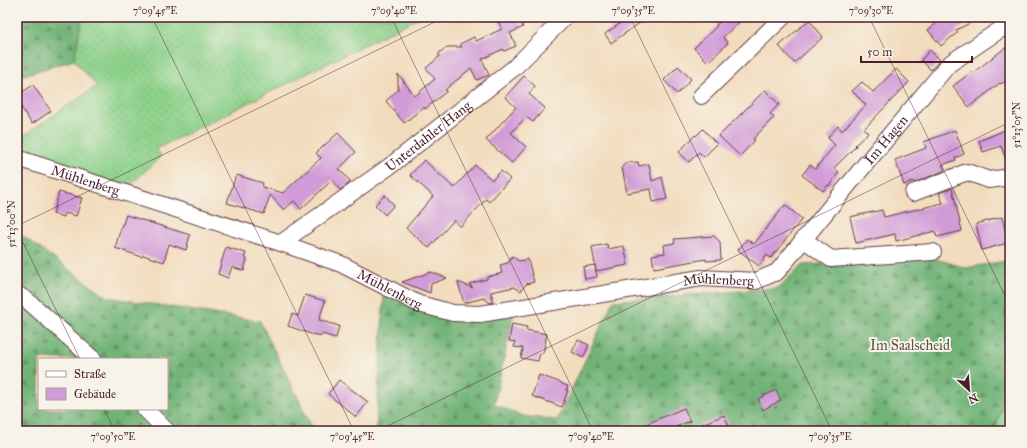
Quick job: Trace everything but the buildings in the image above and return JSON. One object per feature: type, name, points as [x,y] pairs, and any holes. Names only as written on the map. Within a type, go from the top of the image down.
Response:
[{"type":"street","name":"Unterdahler Hang","points":[[281,243],[390,166],[515,67],[565,17]]},
{"type":"street","points":[[701,96],[783,17]]},
{"type":"street","name":"Im Hagen","points":[[777,272],[949,64],[1010,23]]},
{"type":"street","name":"Mühlenberg","points":[[17,158],[281,243],[341,264],[419,304],[453,313],[480,314],[701,278],[756,281],[777,272]]},
{"type":"street","points":[[913,193],[967,172],[989,180],[1010,177]]},
{"type":"street","points":[[803,239],[831,259],[933,252]]},
{"type":"street","points":[[17,294],[28,301],[92,358]]},
{"type":"street","points":[[146,410],[167,431]]},
{"type":"green space","points":[[17,17],[82,17],[74,60],[17,77]]},
{"type":"green space","points":[[82,17],[420,17],[156,149],[161,156],[127,188],[17,151],[17,140],[97,86],[74,60]]},
{"type":"green space","points":[[17,232],[107,297],[260,321],[314,431],[17,431]]},
{"type":"green space","name":"Im Saalscheid","points":[[933,258],[966,268],[1010,260],[1010,372],[995,431],[375,431],[384,292],[420,308],[514,312],[494,404],[523,416],[557,420],[613,301],[778,288],[802,265]]},
{"type":"green space","points":[[1010,372],[1010,431],[995,431]]}]
